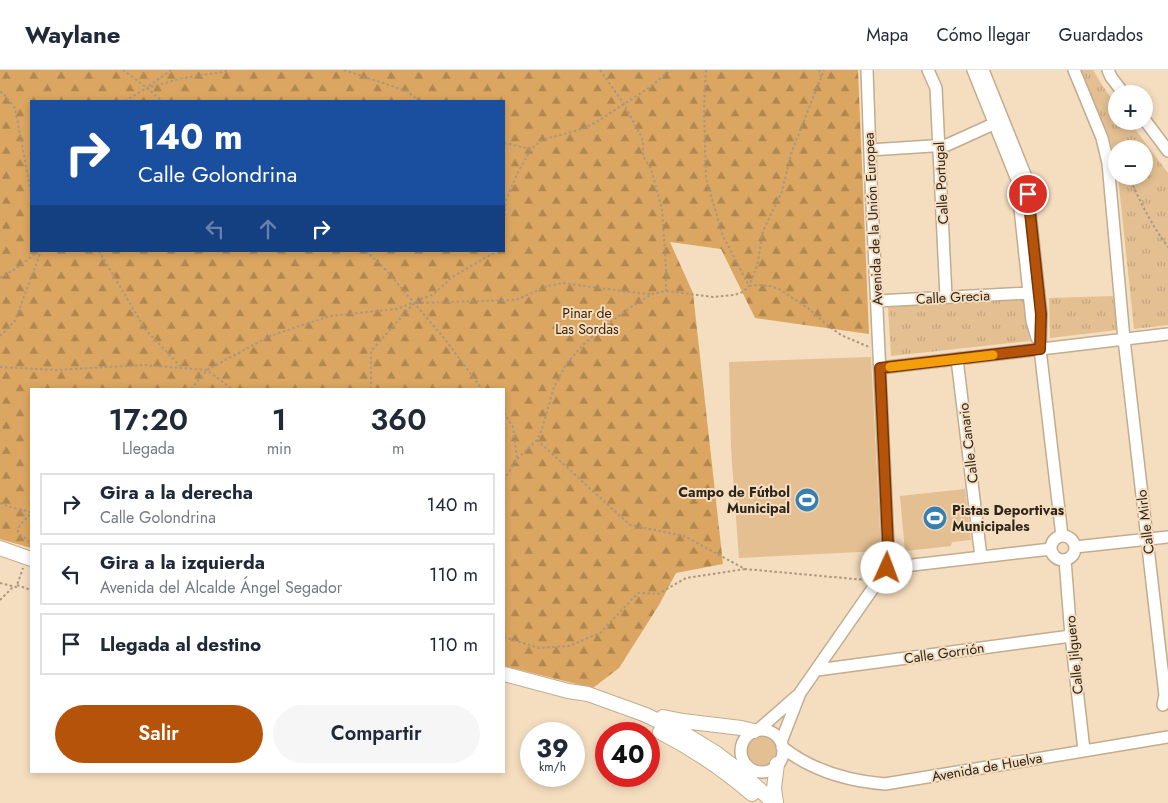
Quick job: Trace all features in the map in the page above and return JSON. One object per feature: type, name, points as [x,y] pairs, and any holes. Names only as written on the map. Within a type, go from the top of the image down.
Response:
[{"type":"main road","points":[[0,548],[28,559]]},
{"type":"main road","points":[[505,674],[568,691],[588,694],[646,715],[685,734],[745,769],[775,803]]},
{"type":"main road","points":[[568,691],[641,722],[679,742],[734,778],[758,799]]},
{"type":"main road","points":[[646,715],[756,730]]},
{"type":"main road","points":[[700,755],[713,757],[731,769],[745,769]]},
{"type":"main road","points":[[775,803],[774,788],[778,764]]},
{"type":"main road","points":[[745,769],[741,775],[758,799]]},
{"type":"street","name":"Avenida de la Unión Europea","points":[[867,70],[888,545],[887,568]]},
{"type":"street","name":"Calle Portugal","points":[[928,70],[936,88],[946,297]]},
{"type":"street","points":[[973,70],[1026,177],[1041,314],[1040,349],[1062,536]]},
{"type":"street","points":[[982,70],[1018,180],[1032,321],[1040,349]]},
{"type":"street","name":"Calle Mirlo","points":[[1074,70],[1102,138],[1108,163],[1124,339],[1165,695],[1163,705]]},
{"type":"street","points":[[1108,70],[1118,85]]},
{"type":"street","points":[[870,150],[947,145],[999,122]]},
{"type":"street","points":[[1152,130],[1168,151]]},
{"type":"street","name":"Calle Grecia","points":[[877,301],[1029,293]]},
{"type":"street","points":[[880,368],[1168,334]]},
{"type":"street","name":"Calle Canario","points":[[957,359],[982,557]]},
{"type":"street","points":[[1062,536],[1069,538],[1075,547],[1072,556],[1065,560],[1057,559],[1051,549],[1055,539],[1062,536]]},
{"type":"street","points":[[1075,547],[1168,537]]},
{"type":"street","points":[[800,693],[782,744],[781,758],[778,764],[766,771],[745,769],[740,750],[744,739],[800,693],[887,568],[1051,549]]},
{"type":"street","name":"Calle Jilguero","points":[[1065,560],[1071,636],[1084,750]]},
{"type":"street","name":"Calle Gorrión","points":[[817,670],[1071,636]]},
{"type":"street","points":[[756,730],[771,732],[777,736],[782,744]]},
{"type":"street","name":"Avenida de Huelva","points":[[782,744],[808,763],[850,779],[885,784],[1168,737]]},
{"type":"street","name":"Avenida de Huelva","points":[[778,764],[808,763]]},
{"type":"path","points":[[123,70],[161,100]]},
{"type":"path","points":[[127,100],[171,70]]},
{"type":"path","points":[[147,88],[183,78],[227,70]]},
{"type":"path","points":[[344,70],[407,91],[419,100]]},
{"type":"path","points":[[600,70],[624,104],[643,141],[643,156],[651,169],[662,209],[666,291]]},
{"type":"path","points":[[505,213],[506,200],[517,174],[531,149],[542,140],[585,128],[601,119],[650,87],[671,70]]},
{"type":"path","points":[[706,70],[704,108],[706,179],[723,236],[749,286]]},
{"type":"path","points":[[819,70],[821,77]]},
{"type":"path","points":[[371,388],[371,351],[414,302],[516,300],[547,286],[563,284],[652,294],[666,291],[713,297],[743,292],[749,286],[757,266],[763,231],[782,191],[792,150],[824,70]]},
{"type":"path","points":[[0,92],[3,93],[15,108],[30,187]]},
{"type":"path","points":[[505,143],[531,149]]},
{"type":"path","points":[[1133,185],[1140,203],[1168,247]]},
{"type":"path","points":[[0,278],[38,252]]},
{"type":"path","points":[[0,336],[15,321],[39,252]]},
{"type":"path","points":[[100,252],[145,328],[182,368]]},
{"type":"path","points":[[367,252],[414,302],[481,388]]},
{"type":"path","points":[[192,388],[206,370],[270,336],[330,316],[397,309],[434,294],[452,277],[493,252]]},
{"type":"path","points":[[749,286],[760,285],[779,289],[809,309],[826,326],[841,335],[872,348]]},
{"type":"path","points":[[505,478],[517,459],[537,440],[554,387],[567,363],[584,344],[605,326],[652,294]]},
{"type":"path","points":[[0,368],[56,370],[144,365],[206,370],[231,388]]},
{"type":"path","points":[[505,415],[513,427],[517,459]]},
{"type":"path","points":[[537,440],[630,525],[684,536],[745,569]]},
{"type":"path","points":[[0,503],[10,508],[30,513]]},
{"type":"path","points":[[21,509],[25,519]]},
{"type":"path","points":[[30,514],[18,530],[19,536],[30,542]]},
{"type":"path","points":[[0,600],[13,587],[16,587],[28,559]]},
{"type":"path","points":[[505,637],[539,648],[568,646],[600,634],[638,593],[658,594],[686,578],[745,569],[878,581]]},
{"type":"path","points":[[0,583],[13,587]]},
{"type":"path","points":[[17,585],[30,590]]},
{"type":"green space","name":"Pinar de Las Sordas","points":[[0,70],[858,70],[869,334],[755,318],[721,249],[670,242],[693,293],[723,564],[676,573],[659,605],[619,668],[593,688],[505,666],[505,388],[30,388],[30,548],[0,539]]},
{"type":"green space","points":[[1081,70],[1093,70],[1108,94],[1108,130],[1136,130],[1143,140],[1110,140]]},
{"type":"green space","points":[[1153,153],[1168,173],[1168,325],[1134,329],[1119,185],[1153,185]]},
{"type":"green space","points":[[1113,296],[1117,330],[1050,338],[1049,298]]},
{"type":"green space","points":[[1023,299],[1030,341],[891,356],[888,306]]},
{"type":"green space","name":"Campo de Fútbol Municipal","points":[[871,357],[881,551],[739,558],[731,449],[729,362]]},
{"type":"green space","name":"Pistas Deportivas Municipales","points":[[965,489],[971,540],[952,542],[951,546],[905,551],[900,496]]},
{"type":"green space","points":[[762,735],[773,739],[777,750],[773,761],[762,765],[751,761],[747,750],[751,739]]},
{"type":"slow traffic","points":[[890,367],[993,355]]},
{"type":"place","name":"Campo de Fútbol Municipal","points":[[807,500]]},
{"type":"place","name":"Pistas Deportivas Municipales","points":[[935,518]]},
{"type":"route","points":[[887,568],[888,545],[880,368],[1040,349],[1041,314],[1028,194]]}]
